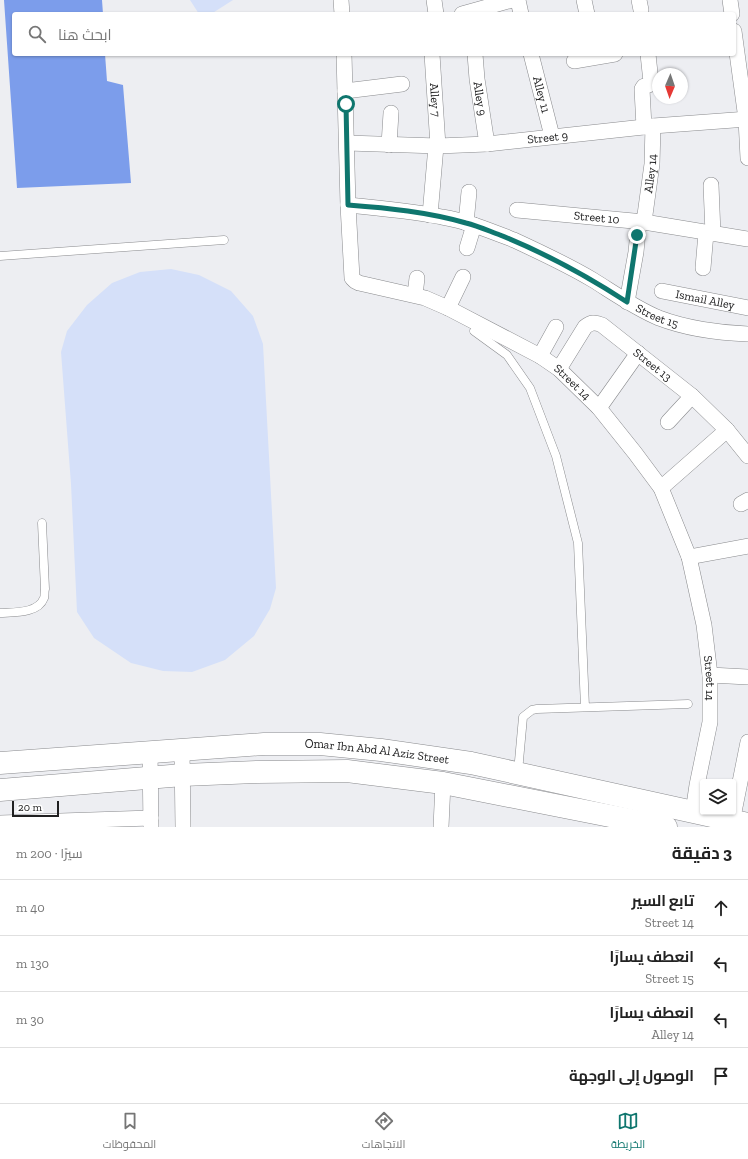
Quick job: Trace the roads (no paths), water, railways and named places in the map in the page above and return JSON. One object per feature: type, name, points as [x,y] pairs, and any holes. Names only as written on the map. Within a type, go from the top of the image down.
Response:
[{"type":"main road","name":"Omar Ibn Abd Al Aziz Street","points":[[0,763],[264,744],[320,744],[381,750],[470,763],[740,823]]},
{"type":"main road","name":"Omar Ibn Abd Al Aziz Street","points":[[0,790],[183,775],[347,771],[443,783],[666,827]]},
{"type":"street","points":[[342,0],[342,12]]},
{"type":"street","points":[[434,0],[436,12]]},
{"type":"street","points":[[471,12],[491,3],[512,0]]},
{"type":"street","points":[[518,0],[521,12]]},
{"type":"street","points":[[584,0],[587,12]]},
{"type":"street","points":[[730,0],[732,12]]},
{"type":"street","points":[[738,35],[747,119],[748,158]]},
{"type":"street","name":"Street 14","points":[[344,56],[348,205],[352,278],[359,283],[415,295],[448,308],[540,356],[559,369],[599,408],[661,488],[689,557],[704,625],[710,675],[710,722],[697,784],[693,812]]},
{"type":"street","name":"Alley 7","points":[[430,215],[437,146],[432,56]]},
{"type":"street","name":"Alley 9","points":[[475,56],[477,79],[487,144]]},
{"type":"street","name":"Alley 11","points":[[532,56],[552,136]]},
{"type":"street","points":[[574,61],[604,56]]},
{"type":"street","name":"Alley 14","points":[[627,302],[652,164],[642,89],[651,82],[648,56]]},
{"type":"street","points":[[345,91],[402,84]]},
{"type":"street","points":[[389,145],[391,113]]},
{"type":"street","name":"Street 9","points":[[347,143],[437,146],[487,144],[648,126],[747,119]]},
{"type":"street","points":[[703,268],[709,233],[711,185]]},
{"type":"street","points":[[467,248],[470,224],[469,192]]},
{"type":"street","name":"Street 15","points":[[348,205],[430,215],[470,224],[514,241],[553,259],[592,279],[627,302],[659,318],[723,333],[748,334]]},
{"type":"street","name":"Street 10","points":[[517,210],[642,222],[748,239]]},
{"type":"street","points":[[448,308],[463,277]]},
{"type":"street","points":[[415,295],[417,278]]},
{"type":"street","name":"Ismail Alley","points":[[662,291],[748,308]]},
{"type":"street","name":"Street 13","points":[[559,369],[585,327],[590,323],[596,322],[602,325],[692,396],[727,430],[748,456]]},
{"type":"street","points":[[540,356],[556,327]]},
{"type":"street","points":[[599,408],[638,353]]},
{"type":"street","points":[[668,422],[692,396]]},
{"type":"street","points":[[661,488],[727,430]]},
{"type":"street","points":[[689,557],[748,546]]},
{"type":"street","points":[[710,675],[748,678]]},
{"type":"street","points":[[740,823],[748,742]]},
{"type":"street","points":[[182,750],[183,827]]},
{"type":"street","points":[[0,824],[151,823],[150,752]]},
{"type":"street","points":[[441,827],[443,783]]},
{"type":"lane","points":[[0,256],[224,240]]},
{"type":"lane","points":[[474,331],[507,355],[530,388],[556,456],[578,543],[585,708]]},
{"type":"lane","points":[[0,613],[26,611],[36,608],[44,599],[45,589],[42,522]]},
{"type":"lane","points":[[518,773],[523,717],[527,713],[537,709],[688,704]]},
{"type":"water","points":[[4,0],[102,0],[103,12],[12,12],[12,56],[105,56],[107,81],[123,85],[131,183],[17,188]]}]
